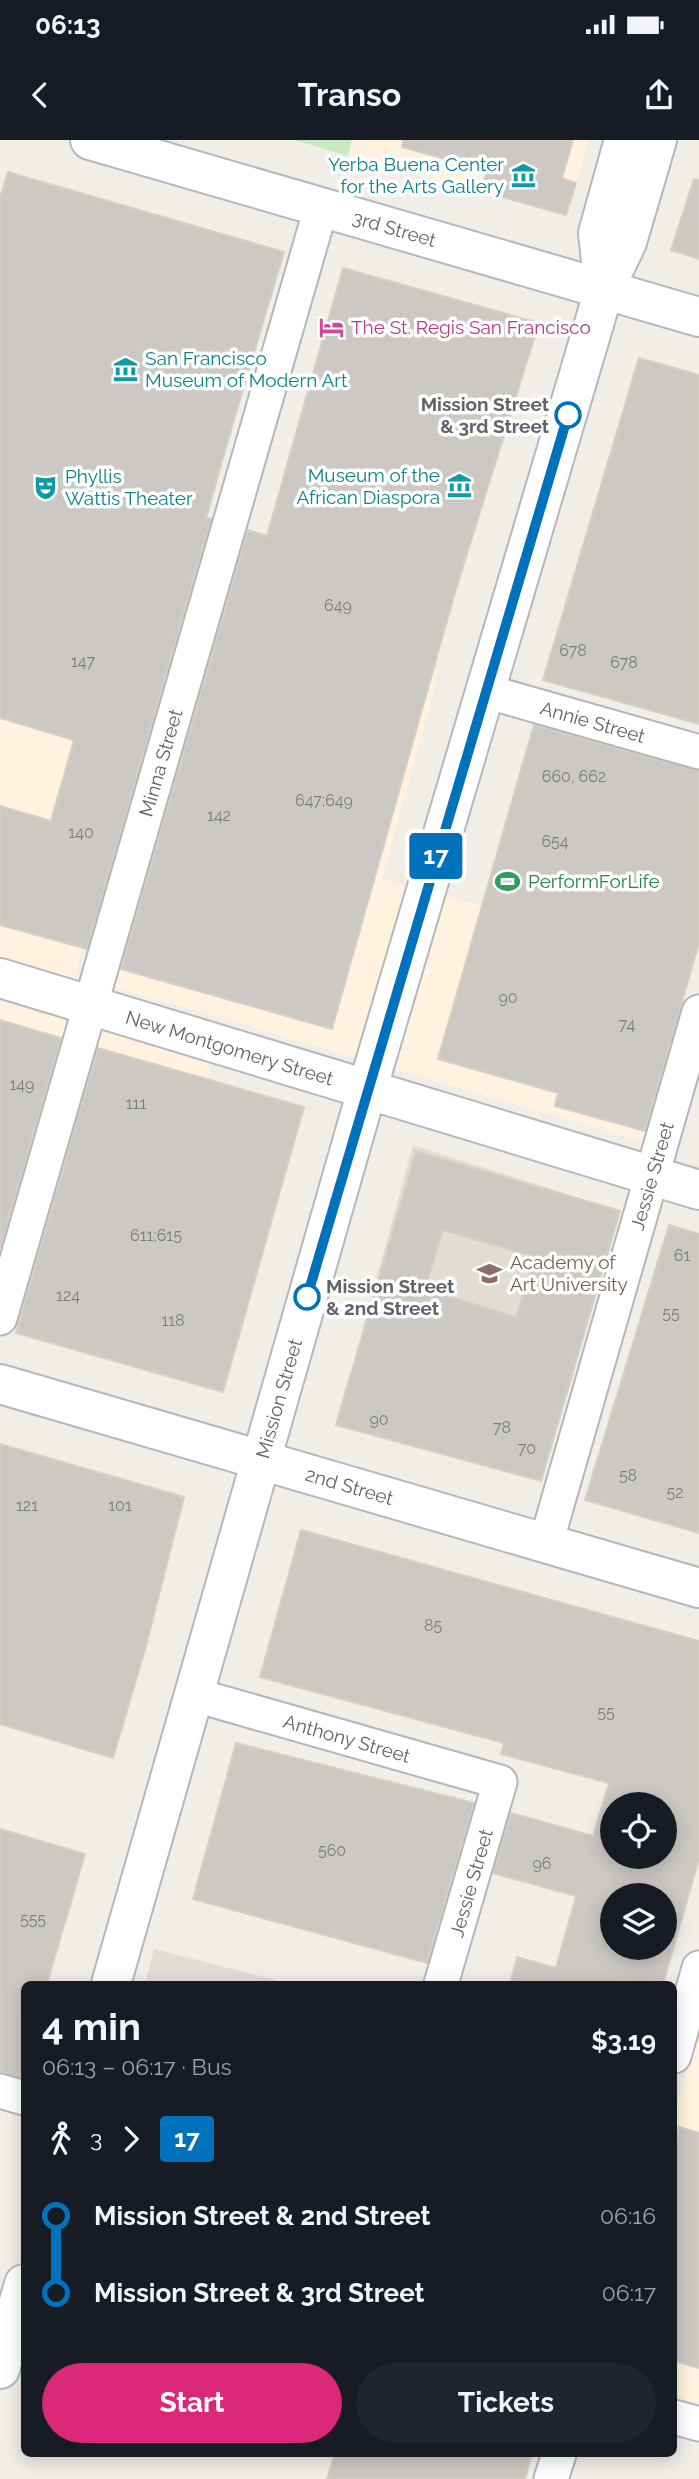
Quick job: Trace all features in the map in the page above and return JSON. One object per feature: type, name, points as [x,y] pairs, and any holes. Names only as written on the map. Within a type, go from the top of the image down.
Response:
[{"type":"street","name":"3rd Street","points":[[90,140],[699,317]]},
{"type":"street","name":"Mission Street","points":[[604,290],[598,233],[624,140]]},
{"type":"street","name":"Mission Street","points":[[112,1981],[367,1090],[485,691],[604,290],[627,242],[657,140]]},
{"type":"street","name":"Minna Street","points":[[0,1318],[321,208]]},
{"type":"street","name":"Annie Street","points":[[485,691],[699,752]]},
{"type":"street","name":"New Montgomery Street","points":[[0,978],[699,1190]]},
{"type":"street","name":"Jessie Street","points":[[545,1543],[699,1012]]},
{"type":"street","name":"2nd Street","points":[[0,1384],[699,1588]]},
{"type":"street","name":"Anthony Street","points":[[195,1695],[500,1782]]},
{"type":"street","name":"Jessie Street","points":[[442,1981],[500,1782]]},
{"type":"street","points":[[677,2045],[699,1968]]},
{"type":"street","points":[[0,2091],[21,2097]]},
{"type":"street","points":[[0,2369],[21,2295]]},
{"type":"street","points":[[677,2418],[699,2424]]},
{"type":"street","points":[[551,2479],[558,2457]]},
{"type":"shaded area","name":"Yerba Buena Center for the Arts Gallery","points":[[291,140],[589,140],[566,215]]},
{"type":"shaded area","points":[[214,613],[437,680],[382,879],[598,936],[560,1069],[665,1103],[651,1144],[108,985]]},
{"type":"shaded area","points":[[0,718],[136,757],[82,948],[67,1019],[212,1060],[184,1180],[0,1129]]},
{"type":"shaded area","name":"Academy of Art University","points":[[413,1145],[620,1211],[565,1395],[361,1335]]},
{"type":"shaded area","points":[[154,1949],[279,1981],[146,1981]]},
{"type":"shaded area","points":[[699,2029],[699,2404],[677,2397],[677,2106]]},
{"type":"green space","points":[[294,140],[352,140],[348,156]]},
{"type":"building","name":"Yerba Buena Center for the Arts Gallery","points":[[403,140],[573,140],[562,178],[576,183],[566,215],[481,191],[487,171],[402,147]]},
{"type":"building","name":"San Francisco Museum of Modern Art","points":[[8,172],[284,252],[228,440],[206,518],[211,519],[87,949],[0,925],[0,806],[51,821],[74,740],[0,718],[0,198]]},
{"type":"building","points":[[694,179],[699,180],[699,259],[671,250]]},
{"type":"building","points":[[343,268],[539,323],[456,589],[332,1029],[121,969],[248,530],[267,536]]},
{"type":"building","points":[[639,358],[699,375],[699,724],[543,680]]},
{"type":"building","points":[[534,725],[699,771],[699,943],[645,1131],[555,1106],[558,1093],[438,1059]]},
{"type":"building","points":[[0,1020],[61,1038],[0,1249]]},
{"type":"building","points":[[98,1048],[304,1107],[223,1392],[16,1333]]},
{"type":"building","name":"Academy of Art University","points":[[416,1151],[620,1211],[541,1481],[336,1425]],"holes":[[[443,1230],[534,1257],[516,1317],[425,1289]]]},
{"type":"building","points":[[669,1225],[699,1234],[699,1533],[585,1500]]},
{"type":"building","points":[[0,1444],[184,1497],[145,1650],[113,1758],[0,1724]]},
{"type":"building","points":[[301,1530],[699,1641],[699,1859],[677,1935],[677,1883],[600,1883],[600,1960],[670,1960],[664,1981],[511,1981],[517,1957],[556,1968],[576,1896],[493,1873],[511,1813],[593,1836],[600,1813],[600,1869],[677,1869],[677,1792],[606,1792],[609,1783],[501,1754],[504,1743],[260,1677]]},
{"type":"building","points":[[236,1743],[474,1803],[427,1963],[193,1899]]},
{"type":"building","points":[[0,1829],[85,1854],[48,1981],[21,1981],[20,2077],[0,2072]]},
{"type":"building","points":[[679,2127],[699,2133],[699,2368],[677,2362]]},
{"type":"building","points":[[334,2457],[531,2457],[525,2479],[327,2479]]},
{"type":"bus line","name":"17","points":[[307,1297],[568,415]]},
{"type":"place","name":"Yerba Buena Center for the Arts Gallery","points":[[524,175]]},
{"type":"place","name":"The St. Regis San Francisco","points":[[331,327]]},
{"type":"place","name":"San Francisco Museum of Modern Art","points":[[125,369]]},
{"type":"place","name":"Mission Street & 3rd Street","points":[[568,415]]},
{"type":"place","name":"Museum of the African Diaspora","points":[[460,486]]},
{"type":"place","name":"Phyllis Wattis Theater","points":[[45,487]]},
{"type":"place","name":"PerformForLife","points":[[508,881]]},
{"type":"place","name":"Academy of Art University","points":[[490,1273]]},
{"type":"place","name":"Mission Street & 2nd Street","points":[[307,1297]]}]
